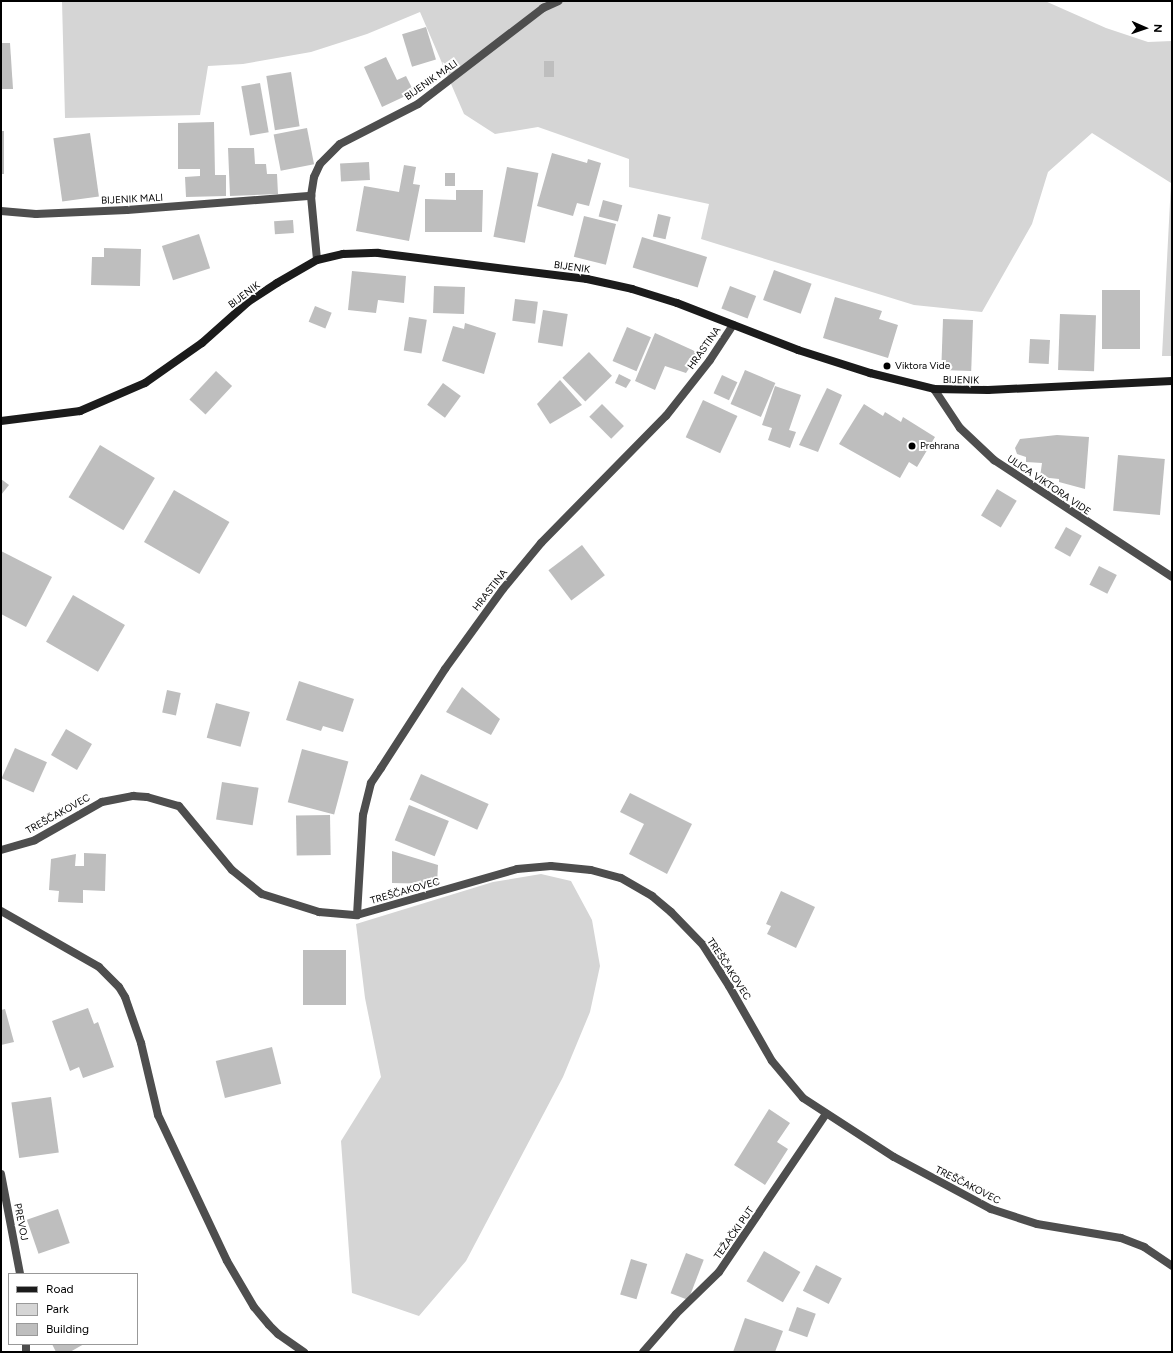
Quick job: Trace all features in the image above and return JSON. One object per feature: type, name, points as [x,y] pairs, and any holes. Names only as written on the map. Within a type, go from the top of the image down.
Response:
[{"type":"main road","name":"BIJENIK","points":[[1,421],[80,411],[145,383],[202,343],[248,302],[296,270],[318,260],[343,254],[378,253],[587,279],[632,289],[733,324],[840,364],[934,389],[988,390],[1172,381]]},
{"type":"street","name":"BIJENIK MALI","points":[[318,260],[311,196],[314,177],[320,164],[340,144],[418,104],[543,8],[559,1]]},
{"type":"street","name":"BIJENIK MALI","points":[[1,211],[36,214],[127,210],[311,196]]},
{"type":"street","name":"HRASTINA","points":[[357,915],[363,815],[371,783],[445,669],[499,594],[541,543],[666,416],[710,360],[733,324]]},
{"type":"street","name":"ULICA VIKTORA VIDE","points":[[934,389],[960,428],[994,460],[1172,577]]},
{"type":"street","name":"TREŠČAKOVEC","points":[[1,850],[35,840],[102,802],[116,798],[147,797],[179,806],[232,870],[262,894],[319,912],[357,915],[517,870],[551,866],[590,870],[621,878],[652,896],[688,928],[717,965],[786,1080],[803,1098],[826,1114],[925,1174],[991,1209],[1037,1224],[1121,1238],[1144,1247],[1172,1266]]},
{"type":"street","points":[[1,911],[99,967],[119,987],[125,997],[141,1043],[158,1115],[228,1261],[254,1307],[269,1325],[278,1334],[304,1352]]},
{"type":"street","name":"TEŽAČKI PUT","points":[[643,1352],[676,1314],[719,1272],[826,1114]]},
{"type":"street","name":"PREVOJ","points":[[1,1174],[20,1273]]},
{"type":"green space","points":[[62,1],[1045,1],[1106,28],[1148,42],[1172,41],[1172,356],[1162,356],[1171,183],[1092,133],[1048,172],[1032,224],[982,312],[914,305],[701,239],[709,204],[629,187],[629,159],[538,127],[495,134],[464,114],[420,12],[367,34],[311,52],[243,64],[208,66],[200,115],[65,118]]},
{"type":"green space","points":[[541,874],[571,881],[592,920],[600,966],[590,1012],[563,1077],[466,1261],[419,1316],[352,1293],[341,1141],[381,1077],[365,998],[356,924],[493,882]]},
{"type":"building","points":[[426,27],[436,60],[412,67],[402,34]]},
{"type":"building","points":[[1,43],[10,43],[13,89],[1,89]]},
{"type":"building","points":[[386,57],[397,80],[406,76],[414,92],[382,107],[364,67]]},
{"type":"building","points":[[544,61],[554,61],[554,77],[544,77]]},
{"type":"building","points":[[291,72],[300,126],[275,130],[266,76]]},
{"type":"building","points":[[260,83],[269,132],[250,136],[241,86]]},
{"type":"building","points":[[214,122],[215,175],[226,175],[226,196],[186,197],[185,177],[200,176],[200,169],[178,169],[178,123]]},
{"type":"building","points":[[307,128],[314,164],[281,171],[274,134]]},
{"type":"building","points":[[1,131],[4,131],[4,174],[1,174]]},
{"type":"building","points":[[90,133],[99,196],[62,202],[53,138]]},
{"type":"building","points":[[228,148],[254,148],[255,164],[266,164],[267,174],[277,174],[278,194],[230,196]]},
{"type":"building","points":[[552,153],[587,163],[588,159],[601,163],[589,206],[577,203],[573,216],[537,206]]},
{"type":"building","points":[[369,162],[370,180],[341,181],[340,164]]},
{"type":"building","points":[[404,165],[416,167],[413,184],[420,185],[409,241],[356,231],[364,186],[399,192]]},
{"type":"building","points":[[507,167],[538,173],[525,243],[493,237]]},
{"type":"building","points":[[445,173],[455,173],[455,186],[445,186]]},
{"type":"building","points":[[456,190],[483,190],[482,232],[425,232],[425,199],[456,200]]},
{"type":"building","points":[[603,200],[622,205],[618,222],[599,216]]},
{"type":"building","points":[[658,214],[671,217],[665,239],[653,236]]},
{"type":"building","points":[[584,216],[616,224],[606,265],[574,257]]},
{"type":"building","points":[[293,220],[294,233],[275,234],[274,221]]},
{"type":"building","points":[[199,234],[210,268],[173,280],[162,246]]},
{"type":"building","points":[[642,237],[707,257],[698,287],[633,268]]},
{"type":"building","points":[[104,248],[141,249],[140,286],[91,285],[92,257],[104,257]]},
{"type":"building","points":[[774,270],[812,284],[801,314],[763,300]]},
{"type":"building","points":[[352,271],[406,276],[404,303],[378,300],[376,313],[348,310]]},
{"type":"building","points":[[434,286],[465,287],[464,314],[433,313]]},
{"type":"building","points":[[730,286],[756,296],[748,318],[721,308]]},
{"type":"building","points":[[1102,290],[1140,290],[1140,349],[1102,349]]},
{"type":"building","points":[[835,297],[882,311],[879,319],[898,325],[888,358],[823,338]]},
{"type":"building","points":[[515,299],[538,302],[535,324],[512,321]]},
{"type":"building","points":[[315,306],[332,313],[325,329],[309,322]]},
{"type":"building","points":[[543,310],[568,314],[563,347],[538,343]]},
{"type":"building","points":[[1060,314],[1096,315],[1094,371],[1058,370]]},
{"type":"building","points":[[409,317],[427,320],[421,353],[404,351]]},
{"type":"building","points":[[943,319],[973,320],[971,371],[941,370]]},
{"type":"building","points":[[465,323],[496,333],[484,374],[442,361],[453,326],[464,329]]},
{"type":"building","points":[[627,327],[651,337],[636,371],[613,361]]},
{"type":"building","points":[[655,333],[699,353],[686,373],[665,366],[655,390],[635,381]]},
{"type":"building","points":[[1030,339],[1050,340],[1049,364],[1029,363]]},
{"type":"building","points":[[589,352],[612,376],[585,401],[562,378]]},
{"type":"building","points":[[745,370],[775,383],[761,417],[731,404]]},
{"type":"building","points":[[216,371],[232,386],[205,415],[189,400]]},
{"type":"building","points":[[619,374],[631,380],[626,388],[615,383]]},
{"type":"building","points":[[722,375],[737,382],[729,400],[714,393]]},
{"type":"building","points":[[560,380],[582,405],[550,424],[537,404]]},
{"type":"building","points":[[443,383],[461,396],[445,418],[427,405]]},
{"type":"building","points":[[775,386],[801,395],[789,430],[796,432],[790,448],[768,440],[772,428],[762,425]]},
{"type":"building","points":[[827,388],[842,395],[818,452],[799,445]]},
{"type":"building","points":[[703,400],[737,416],[720,453],[686,437]]},
{"type":"building","points":[[602,404],[624,426],[611,439],[589,417]]},
{"type":"building","points":[[864,404],[883,416],[885,412],[901,422],[903,417],[935,437],[917,467],[909,462],[900,478],[839,444]]},
{"type":"building","points":[[1057,435],[1089,437],[1085,489],[1059,482],[1059,479],[1040,477],[1042,463],[1026,462],[1026,457],[1017,454],[1015,448],[1020,439]]},
{"type":"building","points":[[100,445],[155,478],[123,530],[69,497]]},
{"type":"building","points":[[1118,455],[1165,459],[1160,515],[1113,511]]},
{"type":"building","points":[[1,479],[9,485],[1,495]]},
{"type":"building","points":[[997,489],[1017,501],[1001,527],[981,516]]},
{"type":"building","points":[[174,490],[229,522],[199,574],[144,542]]},
{"type":"building","points":[[1066,527],[1082,536],[1070,557],[1054,548]]},
{"type":"building","points":[[582,545],[605,575],[571,601],[548,570]]},
{"type":"building","points":[[1,551],[52,577],[26,627],[1,614]]},
{"type":"building","points":[[1099,566],[1117,575],[1107,594],[1089,585]]},
{"type":"building","points":[[73,595],[125,625],[98,672],[46,642]]},
{"type":"building","points":[[299,681],[354,699],[343,732],[323,726],[321,731],[286,720]]},
{"type":"building","points":[[462,687],[500,719],[491,735],[446,712]]},
{"type":"building","points":[[167,690],[181,693],[176,715],[162,712]]},
{"type":"building","points":[[216,703],[250,712],[240,747],[207,738]]},
{"type":"building","points":[[66,729],[92,744],[77,770],[51,755]]},
{"type":"building","points":[[15,748],[47,762],[34,792],[2,778]]},
{"type":"building","points":[[302,749],[348,761],[334,815],[288,802]]},
{"type":"building","points":[[421,774],[489,804],[477,830],[410,800]]},
{"type":"building","points":[[222,782],[259,788],[253,825],[216,820]]},
{"type":"building","points":[[630,793],[692,824],[667,874],[629,854],[644,824],[620,812]]},
{"type":"building","points":[[409,805],[449,821],[435,856],[395,840]]},
{"type":"building","points":[[330,815],[331,855],[297,856],[296,816]]},
{"type":"building","points":[[392,851],[438,865],[437,884],[392,883]]},
{"type":"building","points":[[84,853],[106,854],[105,891],[83,890],[83,903],[58,902],[59,891],[49,890],[51,859],[76,854],[75,866],[84,866]]},
{"type":"building","points":[[781,891],[815,907],[796,948],[767,934],[771,926],[766,924]]},
{"type":"building","points":[[303,950],[346,950],[346,1005],[303,1005]]},
{"type":"building","points":[[88,1008],[94,1024],[98,1022],[114,1067],[83,1078],[79,1067],[70,1071],[52,1021]]},
{"type":"building","points":[[5,1009],[14,1042],[1,1045],[1,1010]]},
{"type":"building","points":[[272,1047],[281,1084],[225,1098],[216,1061]]},
{"type":"building","points":[[51,1097],[59,1152],[19,1158],[11,1103]]},
{"type":"building","points":[[769,1109],[790,1123],[777,1142],[788,1149],[765,1185],[734,1165]]},
{"type":"building","points":[[58,1209],[70,1243],[39,1254],[27,1220]]},
{"type":"building","points":[[764,1251],[800,1272],[783,1302],[746,1281]]},
{"type":"building","points":[[686,1253],[704,1260],[688,1300],[671,1293]]},
{"type":"building","points":[[631,1259],[647,1264],[636,1299],[620,1294]]},
{"type":"building","points":[[816,1265],[842,1278],[829,1304],[803,1291]]},
{"type":"building","points":[[797,1307],[816,1314],[807,1337],[788,1330]]},
{"type":"building","points":[[745,1318],[783,1331],[775,1352],[733,1352]]},
{"type":"building","points":[[52,1345],[82,1345],[70,1352],[56,1352]]},
{"type":"place","name":"Viktora Vide","points":[[887,366]]},
{"type":"place","name":"Prehrana","points":[[912,446]]}]
